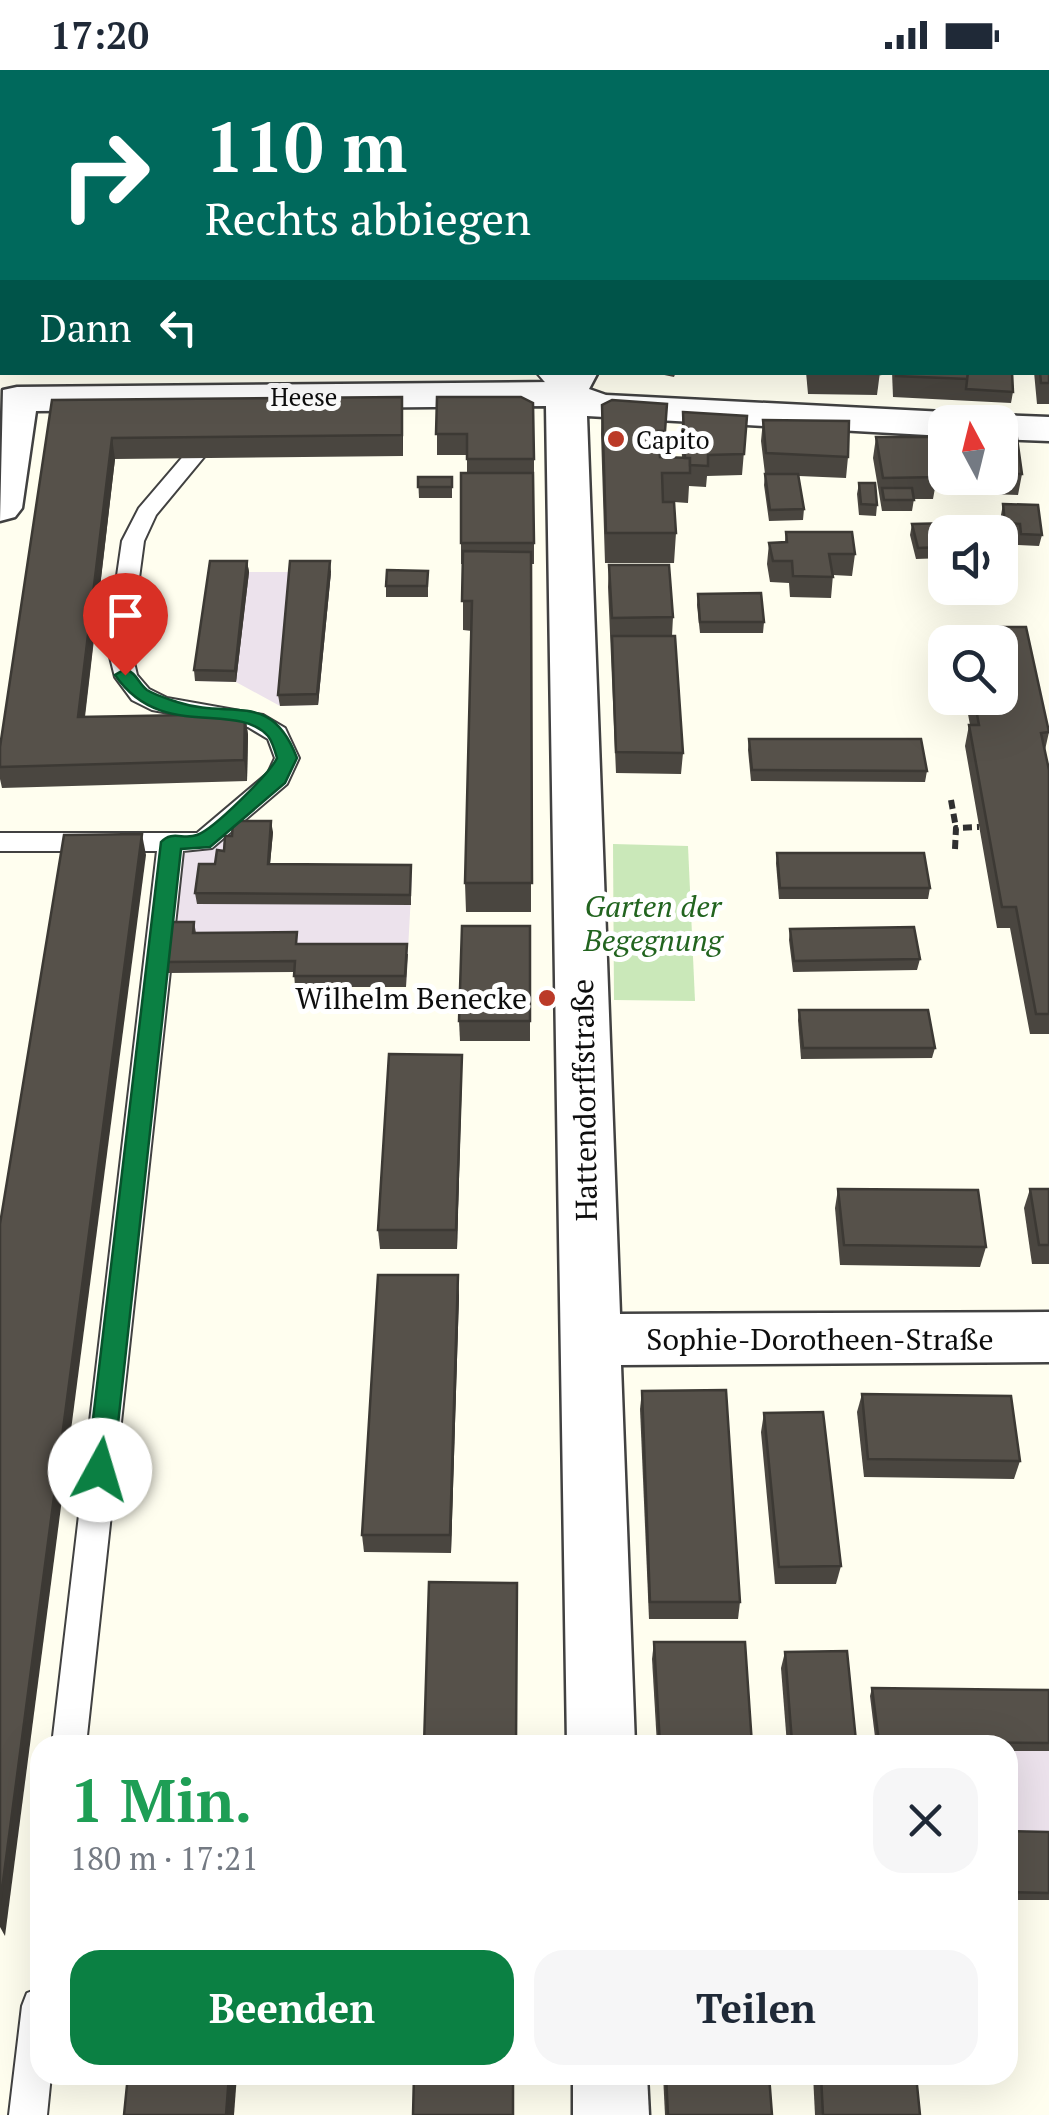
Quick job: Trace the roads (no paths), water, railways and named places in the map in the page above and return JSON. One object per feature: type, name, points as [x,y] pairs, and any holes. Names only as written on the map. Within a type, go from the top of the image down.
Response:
[{"type":"street","name":"Heese","points":[[0,508],[17,399],[203,408],[563,380],[600,407],[928,423]]},
{"type":"street","name":"Hattendorffstraße","points":[[563,380],[601,1735]]},
{"type":"street","points":[[1018,428],[1049,429]]},
{"type":"street","name":"Sophie-Dorotheen-Straße","points":[[590,1340],[1049,1338]]},
{"type":"street","points":[[610,2085],[611,2115]]},
{"type":"lane","points":[[0,842],[202,842],[278,778],[287,758],[278,733],[252,718],[178,710],[140,694],[125,675],[119,648],[134,540],[152,504],[193,457]]},
{"type":"lane","points":[[70,1735],[171,842]]},
{"type":"lane","points":[[28,2115],[31,2085]]},
{"type":"place","name":"Capito","points":[[616,439]]},
{"type":"place","name":"Wilhelm Benecke","points":[[547,998]]},
{"type":"park label","name":"Garten der Begegnung","points":[[653,923]]}]
